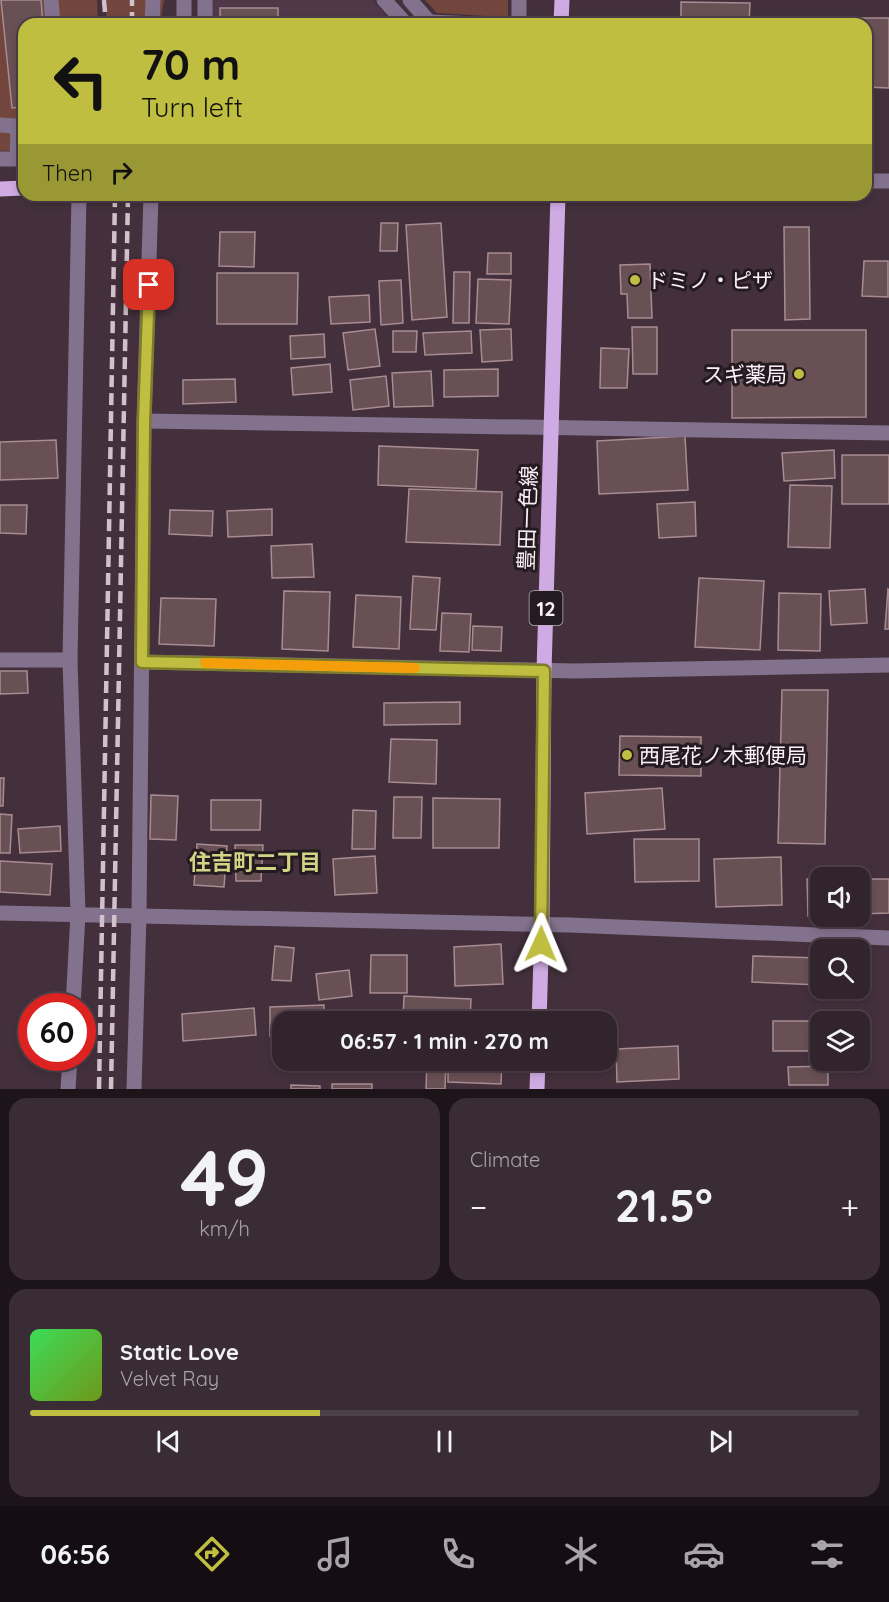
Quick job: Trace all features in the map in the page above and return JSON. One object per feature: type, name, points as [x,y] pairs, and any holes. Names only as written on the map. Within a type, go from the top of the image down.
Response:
[{"type":"main road","points":[[561,18],[562,0]]},
{"type":"main road","points":[[0,189],[18,188]]},
{"type":"main road","name":"豊田一色線","points":[[539,1011],[544,671],[558,201]]},
{"type":"main road","points":[[537,1089],[538,1071]]},
{"type":"street","points":[[51,0],[52,18]]},
{"type":"street","points":[[152,18],[153,0]]},
{"type":"street","points":[[184,0],[184,18]]},
{"type":"street","points":[[204,18],[205,0]]},
{"type":"street","points":[[384,0],[400,18]]},
{"type":"street","points":[[410,0],[426,18]]},
{"type":"street","points":[[519,0],[519,18]]},
{"type":"street","points":[[0,125],[15,126],[18,134]]},
{"type":"street","points":[[0,159],[18,159]]},
{"type":"street","points":[[872,181],[889,180]]},
{"type":"street","points":[[74,993],[78,914],[70,660],[80,201]]},
{"type":"street","points":[[134,1089],[139,916],[144,422],[151,201]]},
{"type":"street","points":[[144,422],[889,433]]},
{"type":"street","points":[[0,660],[70,660]]},
{"type":"street","points":[[142,662],[544,671],[889,665]]},
{"type":"street","points":[[0,913],[542,924],[889,938]]},
{"type":"street","points":[[68,1089],[69,1071]]},
{"type":"shaded area","points":[[0,0],[97,0],[98,18],[18,18],[18,150],[0,151]]},
{"type":"shaded area","points":[[107,0],[164,0],[161,18],[106,18]]},
{"type":"shaded area","points":[[210,0],[372,0],[388,18],[209,18]]},
{"type":"shaded area","points":[[425,0],[508,0],[508,18],[437,13]]},
{"type":"building","points":[[1,0],[41,0],[42,18],[18,18],[18,108],[12,108]]},
{"type":"building","points":[[681,2],[750,3],[749,18],[681,18]]},
{"type":"building","points":[[220,8],[278,8],[278,18],[220,18]]},
{"type":"building","points":[[872,18],[889,18],[889,88],[872,87]]},
{"type":"building","points":[[381,223],[398,223],[397,251],[380,251]]},
{"type":"building","points":[[441,223],[447,317],[412,320],[406,225]]},
{"type":"building","points":[[784,227],[809,227],[810,319],[785,320]]},
{"type":"building","points":[[220,232],[255,232],[254,267],[219,266]]},
{"type":"building","points":[[488,253],[511,253],[511,274],[487,274]]},
{"type":"building","points":[[864,261],[888,261],[888,297],[862,296]]},
{"type":"building","name":"ドミノ・ピザ","points":[[650,264],[652,318],[628,318],[627,294],[621,294],[620,265]]},
{"type":"building","points":[[454,272],[470,272],[469,323],[453,323]]},
{"type":"building","points":[[217,273],[298,273],[297,324],[217,324]]},
{"type":"building","points":[[478,279],[511,280],[509,324],[476,323]]},
{"type":"building","points":[[401,280],[403,323],[381,325],[379,281]]},
{"type":"building","points":[[369,295],[370,322],[331,324],[329,297]]},
{"type":"building","points":[[632,327],[657,327],[657,374],[633,374]]},
{"type":"building","points":[[375,329],[380,366],[348,370],[343,333]]},
{"type":"building","points":[[511,329],[512,360],[482,362],[480,330]]},
{"type":"building","name":"スギ薬局","points":[[732,330],[866,330],[866,417],[732,418]]},
{"type":"building","points":[[393,331],[417,331],[416,352],[393,352]]},
{"type":"building","points":[[471,331],[472,353],[425,355],[423,333]]},
{"type":"building","points":[[324,334],[325,357],[291,359],[290,336]]},
{"type":"building","points":[[601,348],[629,349],[627,388],[600,388]]},
{"type":"building","points":[[330,364],[332,392],[293,395],[291,368]]},
{"type":"building","points":[[498,369],[498,396],[444,397],[444,370]]},
{"type":"building","points":[[431,371],[433,406],[394,407],[392,373]]},
{"type":"building","points":[[386,376],[389,406],[353,410],[350,380]]},
{"type":"building","points":[[235,379],[236,402],[183,404],[183,380]]},
{"type":"building","points":[[685,436],[688,490],[599,494],[597,441]]},
{"type":"building","points":[[56,440],[58,478],[0,480],[0,442]]},
{"type":"building","points":[[379,446],[478,450],[476,489],[378,485]]},
{"type":"building","points":[[834,450],[835,478],[784,481],[782,453]]},
{"type":"building","points":[[842,455],[889,455],[889,504],[842,504]]},
{"type":"building","points":[[790,485],[832,486],[830,548],[788,547]]},
{"type":"building","points":[[409,489],[502,492],[500,545],[406,542]]},
{"type":"building","points":[[695,502],[696,536],[659,538],[657,504]]},
{"type":"building","points":[[0,505],[27,505],[26,534],[0,533]]},
{"type":"building","points":[[272,509],[272,535],[228,537],[227,511]]},
{"type":"building","points":[[170,510],[213,511],[212,536],[169,534]]},
{"type":"building","points":[[312,544],[314,577],[272,578],[271,546]]},
{"type":"building","points":[[413,576],[440,578],[436,630],[410,629]]},
{"type":"building","points":[[699,578],[764,581],[760,650],[695,647]]},
{"type":"building","points":[[865,589],[867,623],[831,625],[829,591]]},
{"type":"building","points":[[888,589],[889,629],[885,629]]},
{"type":"building","points":[[284,591],[330,592],[328,651],[282,649]]},
{"type":"building","points":[[779,593],[821,594],[820,651],[778,650]]},
{"type":"building","points":[[356,595],[401,597],[399,649],[353,647]]},
{"type":"building","points":[[161,598],[216,599],[214,646],[159,644]]},
{"type":"building","points":[[442,613],[471,614],[469,652],[440,651]]},
{"type":"building","points":[[473,626],[502,627],[501,651],[472,650]]},
{"type":"building","points":[[0,671],[27,671],[28,693],[0,694]]},
{"type":"building","points":[[782,690],[828,690],[825,844],[778,843]]},
{"type":"building","points":[[460,702],[460,724],[384,725],[384,703]]},
{"type":"building","points":[[620,736],[701,737],[701,776],[619,775]]},
{"type":"building","points":[[391,739],[437,740],[436,784],[389,782]]},
{"type":"building","points":[[0,778],[4,778],[3,806],[0,806]]},
{"type":"building","points":[[662,788],[665,829],[587,834],[585,793]]},
{"type":"building","points":[[151,795],[178,796],[176,840],[150,839]]},
{"type":"building","points":[[394,797],[422,797],[421,838],[393,838]]},
{"type":"building","points":[[433,798],[500,799],[499,848],[433,848]]},
{"type":"building","points":[[211,800],[261,800],[260,830],[211,830]]},
{"type":"building","points":[[353,810],[376,811],[375,849],[352,849]]},
{"type":"building","points":[[0,814],[12,815],[10,853],[0,853]]},
{"type":"building","points":[[60,826],[61,851],[20,853],[18,829]]},
{"type":"building","points":[[634,839],[699,839],[699,881],[635,882]]},
{"type":"building","points":[[197,844],[227,846],[224,887],[194,885]]},
{"type":"building","points":[[235,845],[263,845],[261,881],[236,881]]},
{"type":"building","points":[[375,856],[377,893],[335,895],[333,859]]},
{"type":"building","points":[[781,857],[782,905],[716,907],[714,859]]},
{"type":"building","points":[[0,861],[52,864],[50,895],[0,892]]},
{"type":"building","points":[[807,879],[810,879],[810,916],[808,916]]},
{"type":"building","points":[[870,879],[889,879],[889,913],[870,914]]},
{"type":"building","points":[[501,944],[503,984],[455,986],[454,947]]},
{"type":"building","points":[[275,946],[294,948],[291,981],[272,980]]},
{"type":"building","points":[[371,955],[407,955],[407,993],[370,993]]},
{"type":"building","points":[[753,956],[810,958],[810,985],[752,982]]},
{"type":"building","points":[[349,970],[352,996],[319,1000],[316,974]]},
{"type":"building","points":[[404,996],[471,999],[470,1011],[403,1011]]},
{"type":"building","points":[[324,1005],[324,1011],[272,1011],[272,1036],[270,1036],[270,1007]]},
{"type":"building","points":[[254,1008],[256,1035],[183,1041],[182,1014]]},
{"type":"building","points":[[773,1021],[810,1021],[810,1051],[773,1051]]},
{"type":"building","points":[[678,1046],[679,1079],[617,1082],[617,1049]]},
{"type":"building","points":[[810,1066],[810,1071],[828,1071],[828,1085],[789,1085],[788,1067]]},
{"type":"building","points":[[427,1071],[446,1071],[445,1089],[426,1089]]},
{"type":"building","points":[[448,1071],[502,1071],[501,1084],[448,1082]]},
{"type":"building","points":[[332,1084],[372,1084],[372,1089],[332,1089]]},
{"type":"building","points":[[291,1085],[320,1086],[320,1089],[291,1089]]},
{"type":"railway","points":[[104,0],[106,18]]},
{"type":"railway","points":[[132,0],[132,18]]},
{"type":"railway","points":[[99,1089],[115,201]]},
{"type":"railway","points":[[111,1089],[128,201]]},
{"type":"slow traffic","points":[[205,663],[415,668]]},
{"type":"place","name":"ドミノ・ピザ","points":[[635,280]]},
{"type":"place","name":"スギ薬局","points":[[799,374]]},
{"type":"place","name":"西尾花ノ木郵便局","points":[[627,755]]},
{"type":"district","name":"住吉町二丁目","points":[[255,862]]},
{"type":"route","points":[[149,285],[144,422],[142,662],[544,671],[541,944]]}]
